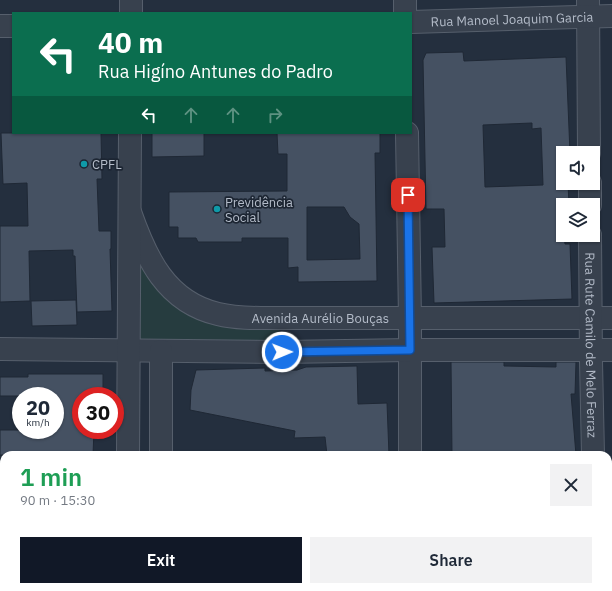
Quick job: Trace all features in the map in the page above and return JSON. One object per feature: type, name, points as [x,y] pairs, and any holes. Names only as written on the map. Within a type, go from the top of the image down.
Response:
[{"type":"street","points":[[131,0],[131,12]]},
{"type":"street","points":[[405,0],[405,12]]},
{"type":"street","points":[[588,8],[589,146]]},
{"type":"street","name":"Rua Manoel Joaquim Garcia","points":[[412,22],[588,8],[612,16]]},
{"type":"street","points":[[0,26],[12,26]]},
{"type":"street","points":[[128,451],[130,134]]},
{"type":"street","points":[[407,134],[410,319],[410,451]]},
{"type":"street","name":"Avenida Aurélio Bouças","points":[[130,212],[144,248],[165,283],[180,296],[203,310],[219,315],[247,318],[601,318]]},
{"type":"street","name":"Rua Rute Camilo de Melo Ferraz","points":[[591,242],[601,318],[590,350],[593,451]]},
{"type":"street","points":[[282,318],[282,352]]},
{"type":"street","points":[[503,319],[504,350]]},
{"type":"street","points":[[0,349],[282,352],[410,350],[612,350]]},
{"type":"street","points":[[161,351],[161,451]]},
{"type":"green space","points":[[133,230],[170,293],[279,321],[279,349],[131,347]]},
{"type":"building","points":[[463,52],[464,61],[566,57],[570,146],[556,146],[556,190],[568,190],[569,198],[556,198],[556,242],[565,242],[565,244],[570,244],[572,299],[434,303],[432,247],[445,247],[444,209],[426,209],[423,60],[426,53]],"holes":[[[532,123],[532,129],[541,128],[543,185],[485,187],[483,125]]]},
{"type":"building","points":[[1,133],[101,134],[102,179],[97,179],[99,231],[111,231],[110,249],[112,311],[77,312],[75,256],[73,256],[73,250],[29,251],[30,301],[0,302],[0,226],[28,226],[27,183],[3,184]]},
{"type":"building","points":[[152,134],[204,134],[204,156],[152,157]]},
{"type":"building","points":[[277,134],[380,134],[380,153],[375,153],[377,281],[298,282],[298,267],[288,268],[288,238],[242,238],[242,242],[198,242],[196,238],[178,238],[178,227],[169,227],[169,192],[287,191],[287,154],[278,154]],"holes":[[[307,207],[344,207],[350,217],[359,224],[360,259],[307,260]]]},
{"type":"building","points":[[76,300],[77,325],[32,326],[31,301]]},
{"type":"building","points":[[451,362],[504,362],[504,366],[556,367],[556,362],[576,362],[575,394],[571,394],[576,451],[452,451]]},
{"type":"building","points":[[357,366],[358,404],[387,403],[389,451],[327,451],[325,437],[294,438],[295,431],[190,410],[191,390],[196,370],[265,368],[265,371],[297,370],[306,367]]},
{"type":"building","points":[[28,374],[103,374],[103,387],[72,387],[72,439],[94,439],[93,451],[0,451],[0,430],[12,430],[12,439],[64,439],[64,387],[12,387],[12,396],[0,396],[0,377],[28,377]]},
{"type":"place","name":"CPFL","points":[[84,164]]},
{"type":"place","name":"Previdência Social","points":[[217,209]]},
{"type":"route","points":[[282,352],[410,350],[408,195]]}]
